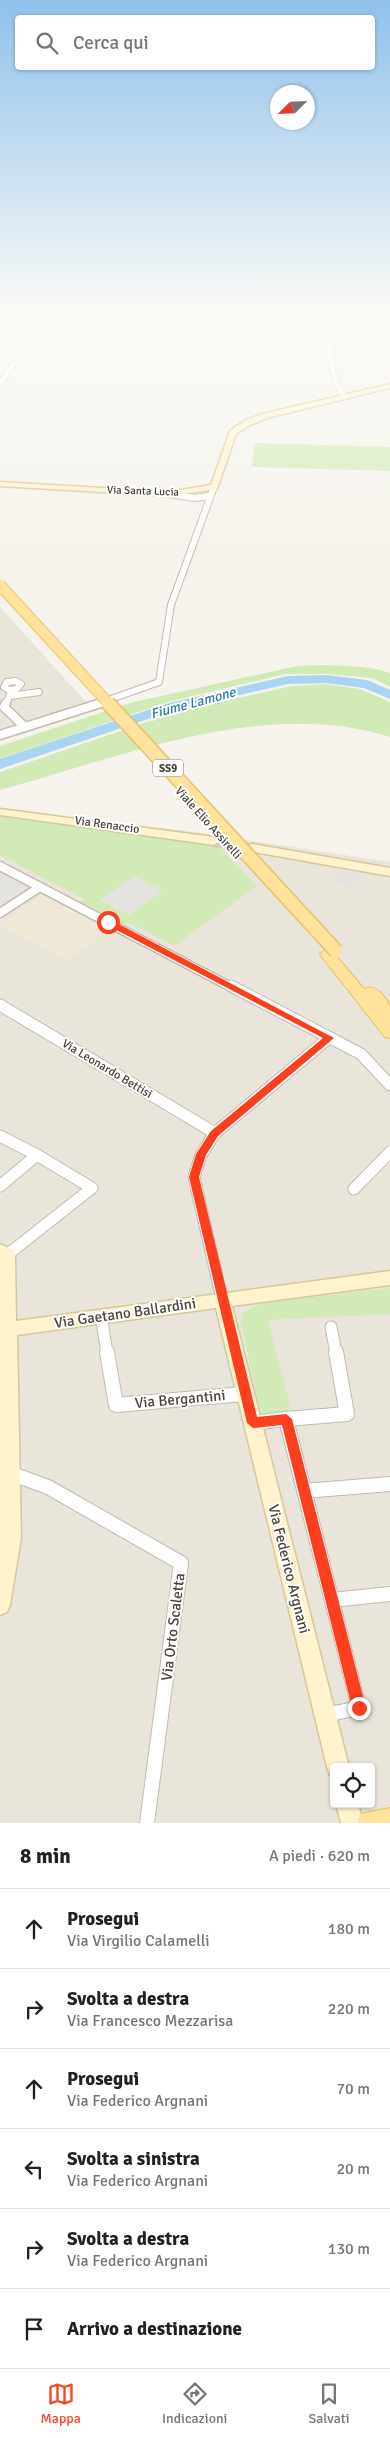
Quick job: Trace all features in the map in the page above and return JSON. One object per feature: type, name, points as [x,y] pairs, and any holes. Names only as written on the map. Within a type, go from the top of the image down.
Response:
[{"type":"main road","name":"Viale Elio Assirelli","points":[[0,585],[332,953],[390,1033]]},
{"type":"main road","name":"Viale Elio Assirelli","points":[[0,594],[390,1016]]},
{"type":"main road","points":[[369,1823],[390,1820]]},
{"type":"street","points":[[0,735],[152,686],[158,682],[171,606],[209,496],[234,433],[246,423],[265,416],[345,397]]},
{"type":"street","name":"Via Santa Lucia","points":[[0,484],[169,494],[196,492],[214,487]]},
{"type":"street","points":[[169,494],[190,497],[209,496]]},
{"type":"street","points":[[190,497],[204,510]]},
{"type":"street","points":[[25,727],[4,707],[11,693],[39,692]]},
{"type":"street","name":"Via Renaccio","points":[[0,812],[68,819],[214,841]]},
{"type":"street","points":[[253,848],[390,872]]},
{"type":"street","points":[[0,866],[361,1054],[390,1085]]},
{"type":"street","points":[[0,913],[40,887]]},
{"type":"street","name":"Via Leonardo Bettisi","points":[[0,1005],[215,1133]]},
{"type":"street","points":[[222,1299],[194,1177],[201,1154],[215,1133],[330,1038]]},
{"type":"street","points":[[0,1136],[37,1155],[92,1188],[3,1253],[8,1329],[11,1538],[0,1605]]},
{"type":"street","points":[[354,1189],[390,1152]]},
{"type":"street","points":[[0,1186],[37,1155]]},
{"type":"street","name":"Via Gaetano Ballardini","points":[[8,1329],[390,1278]]},
{"type":"street","name":"Via Federico Argnani","points":[[222,1299],[337,1763]]},
{"type":"street","name":"Via Bergantini","points":[[101,1316],[116,1405],[244,1394]]},
{"type":"street","points":[[253,1423],[347,1414],[331,1327]]},
{"type":"street","points":[[286,1419],[359,1708],[325,1715]]},
{"type":"street","name":"Via Orto Scaletta","points":[[10,1473],[48,1487],[181,1563],[147,1823]]},
{"type":"street","points":[[304,1491],[390,1484]]},
{"type":"street","points":[[332,1600],[390,1594]]},
{"type":"street","points":[[348,1808],[352,1823]]},
{"type":"shaded area","points":[[0,607],[84,700],[86,703],[0,731]]},
{"type":"shaded area","points":[[0,810],[195,832],[390,862],[390,1823],[0,1823]]},
{"type":"shaded area","points":[[341,870],[366,875],[348,888],[330,879]]},
{"type":"shaded area","points":[[0,874],[28,888],[5,904],[0,901]]},
{"type":"shaded area","points":[[134,876],[163,891],[129,915],[100,900]]},
{"type":"shaded area","points":[[44,893],[113,929],[66,961],[0,927],[0,923]]},
{"type":"green space","points":[[255,443],[390,447],[390,471],[252,467]]},
{"type":"green space","points":[[297,666],[364,667],[382,670],[390,673],[390,687],[372,678],[326,674],[285,674],[168,702],[0,759],[0,746],[130,703]]},
{"type":"green space","points":[[326,684],[360,689],[390,702],[390,737],[342,726],[293,724],[243,727],[193,736],[144,748],[0,790],[0,772],[179,711],[292,686]]},
{"type":"green space","points":[[0,817],[214,843],[257,886],[174,946],[129,923],[123,925],[82,902],[84,899],[0,855]]},
{"type":"green space","points":[[390,1288],[390,1314],[268,1320],[292,1413],[261,1416],[241,1321],[243,1313],[261,1303]]},
{"type":"waterway","name":"Fiume Lamone","points":[[0,764],[174,706],[288,680],[326,679],[367,684],[390,695]]},
{"type":"tunnel","points":[[214,841],[244,846]]},
{"type":"route","points":[[108,922],[330,1038],[215,1133],[201,1154],[194,1177],[244,1394],[253,1423],[286,1419],[359,1708]]}]
